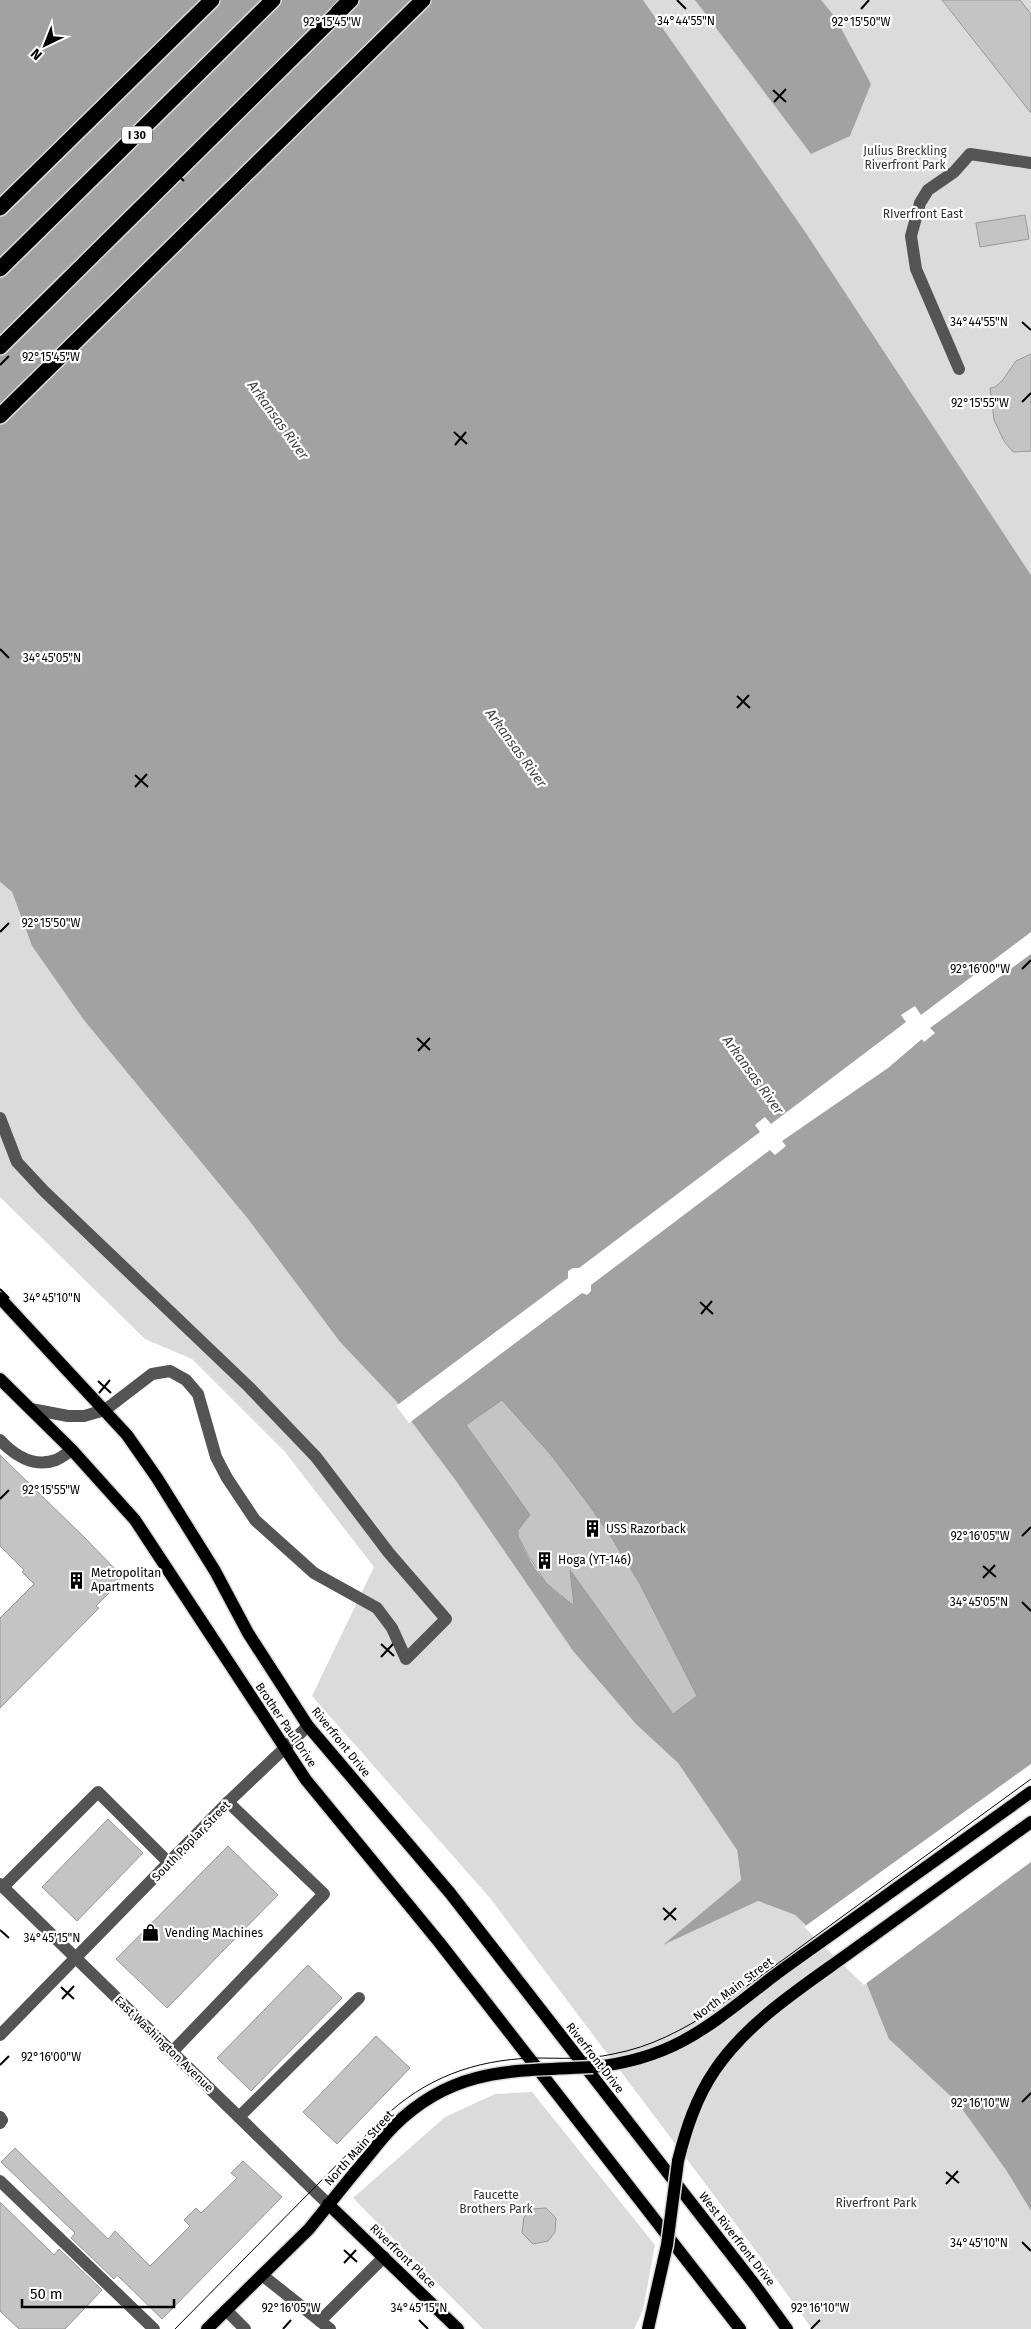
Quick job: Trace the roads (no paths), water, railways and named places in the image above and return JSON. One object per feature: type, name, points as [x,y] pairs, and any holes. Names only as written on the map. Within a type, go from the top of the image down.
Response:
[{"type":"highway","points":[[0,208],[212,0]]},
{"type":"highway","name":"I 30","points":[[0,269],[273,0]]},
{"type":"highway","points":[[0,347],[351,0]]},
{"type":"highway","points":[[0,416],[423,0]]},
{"type":"main road","name":"Riverfront Drive","points":[[0,1298],[126,1435],[157,1478],[215,1571],[248,1633],[308,1726],[450,1893],[663,2167]]},
{"type":"main road","name":"Brother Paul Drive","points":[[0,1379],[72,1450],[129,1513],[158,1552],[186,1600],[306,1780],[439,1942],[740,2329]]},
{"type":"main road","name":"North Main Street","points":[[207,2329],[309,2229],[394,2126],[421,2104],[451,2086],[470,2079],[510,2071],[612,2065],[659,2052],[687,2039],[713,2024],[776,1975],[1031,1792]]},
{"type":"main road","points":[[648,2329],[667,2245],[678,2162],[686,2132],[698,2100],[715,2071],[734,2046],[767,2014],[1031,1822]]},
{"type":"main road","name":"West Riverfront Drive","points":[[663,2167],[787,2329]]},
{"type":"main road","name":"Riverfront Place","points":[[328,2204],[458,2329]]},
{"type":"street","points":[[959,369],[916,269],[911,236],[920,203],[928,190],[954,172],[970,154],[1031,163]]},
{"type":"street","points":[[0,1118],[18,1162],[44,1191],[249,1387],[316,1457],[389,1553],[446,1619],[406,1659],[390,1623],[377,1608],[327,1581],[294,1556],[255,1520],[227,1478],[216,1457],[198,1394],[186,1380],[170,1371],[152,1374],[105,1410],[84,1416],[68,1416],[31,1409]]},
{"type":"street","points":[[0,1440],[14,1454],[37,1463],[56,1460],[72,1450]]},
{"type":"street","name":"South Poplar Street","points":[[0,2035],[228,1802],[308,1726]]},
{"type":"street","points":[[2,1885],[98,1792],[169,1863]]},
{"type":"street","points":[[172,2052],[324,1894],[228,1802]]},
{"type":"street","name":"East Washington Avenue","points":[[2,1885],[328,2204]]},
{"type":"street","points":[[239,2117],[359,1998]]},
{"type":"street","points":[[0,2117],[2,2120],[0,2122]]},
{"type":"street","points":[[0,2181],[154,2329]]},
{"type":"street","points":[[320,2321],[384,2257]]},
{"type":"street","points":[[262,2275],[330,2329]]},
{"type":"street","points":[[226,2310],[245,2329]]},
{"type":"water","name":"Arkansas River","points":[[0,0],[643,0],[804,230],[1031,575],[1031,2211],[1006,2170],[957,2102],[889,2039],[865,1980],[795,1915],[758,1901],[663,1945],[741,1880],[737,1850],[678,1763],[636,1724],[573,1651],[456,1481],[396,1401],[340,1342],[248,1219],[83,1019],[32,946],[12,892],[0,882]],"holes":[[[510,1410],[546,1451],[579,1494],[611,1538],[640,1584]],[[518,1536],[573,1603],[547,1583],[528,1556]]]},
{"type":"water","points":[[695,0],[821,0],[835,17],[871,84],[850,136],[811,154]]},
{"type":"tram line","points":[[175,2329],[382,2119],[415,2092],[433,2082],[471,2067],[533,2058],[603,2056],[640,2047],[678,2031],[714,2010],[1031,1779]]},
{"type":"place","name":"USS Razorback","points":[[592,1529]]},
{"type":"place","name":"Hoga (YT-146)","points":[[544,1560]]},
{"type":"place","name":"Metropolitan Apartments","points":[[77,1580]]},
{"type":"place","name":"Vending Machines","points":[[151,1933]]},
{"type":"park label","name":"Julius Breckling Riverfront Park","points":[[905,158]]},
{"type":"park label","name":"RIverfront East","points":[[923,214]]},
{"type":"park label","name":"Faucette Brothers Park","points":[[496,2202]]},
{"type":"park label","name":"Riverfront Park","points":[[876,2203]]}]
